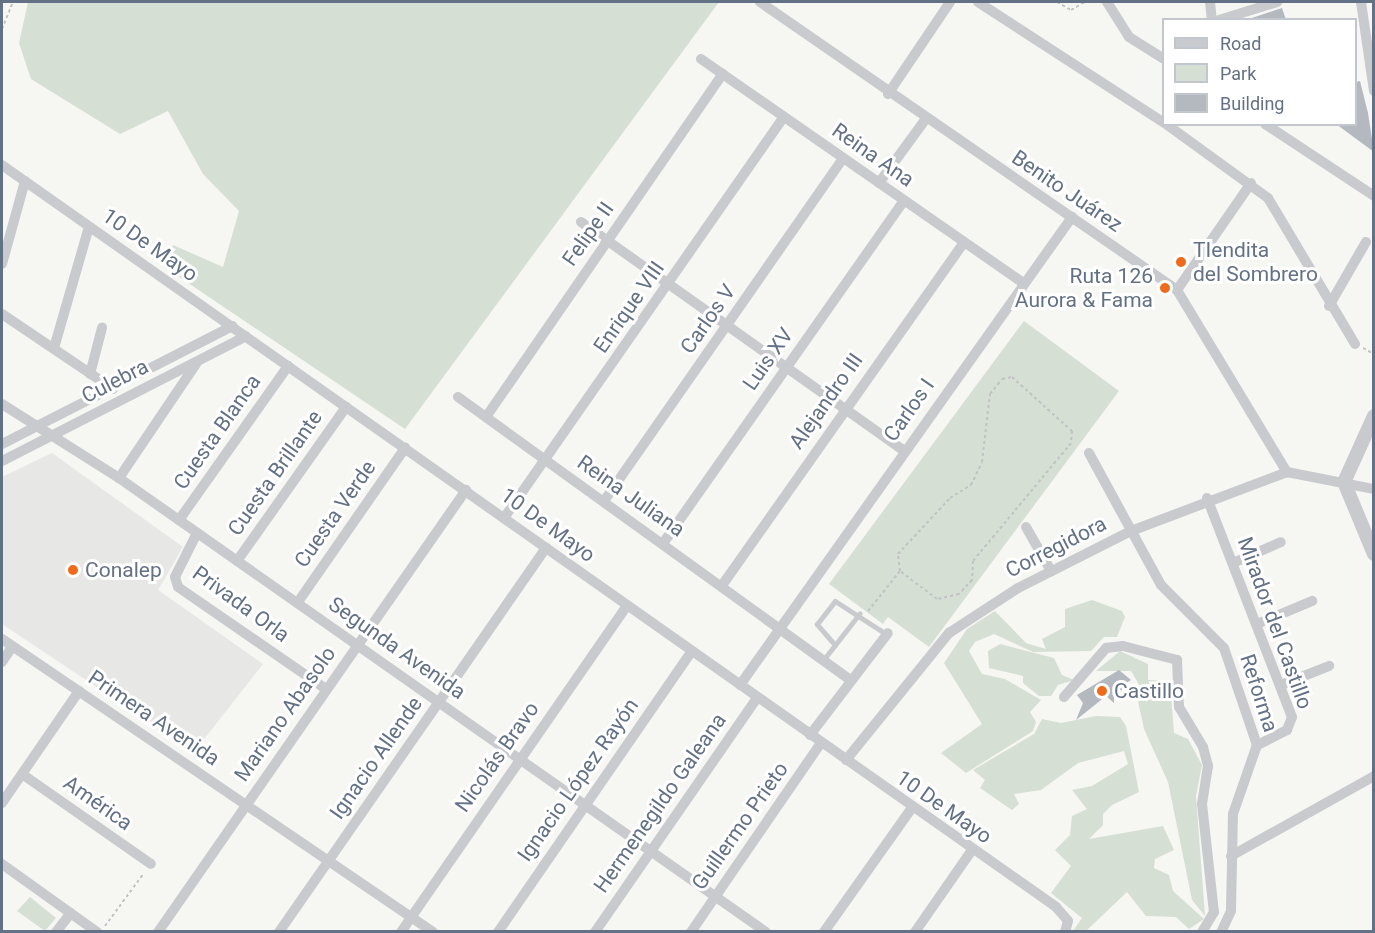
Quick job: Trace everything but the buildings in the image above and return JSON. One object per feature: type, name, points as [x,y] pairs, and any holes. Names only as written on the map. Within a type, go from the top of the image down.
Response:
[{"type":"street","name":"Benito Juárez","points":[[760,2],[925,120],[1177,290],[1287,472]]},
{"type":"street","points":[[888,94],[950,2]]},
{"type":"street","points":[[978,2],[1162,122]]},
{"type":"street","points":[[1107,2],[1129,37],[1162,58]]},
{"type":"street","points":[[1210,2],[1212,18]]},
{"type":"street","points":[[1225,18],[1277,2]]},
{"type":"street","points":[[1361,2],[1374,91]]},
{"type":"street","name":"Reina Ana","points":[[701,59],[1023,283]]},
{"type":"street","name":"Felipe II","points":[[486,417],[723,74]]},
{"type":"street","name":"Enrique VIII","points":[[504,518],[784,117]]},
{"type":"street","points":[[879,183],[925,120]]},
{"type":"street","points":[[1168,126],[1251,183],[1276,209],[1329,306],[1355,344]]},
{"type":"street","points":[[1268,126],[1371,191]]},
{"type":"street","name":"Carlos V","points":[[604,501],[843,159]]},
{"type":"street","name":"10 De Mayo","points":[[2,165],[972,850],[1066,926]]},
{"type":"street","points":[[2,264],[25,181]]},
{"type":"street","points":[[1177,290],[1251,183]]},
{"type":"street","name":"Luis XV","points":[[664,542],[904,201]]},
{"type":"street","name":"Carlos I","points":[[740,686],[1071,218]]},
{"type":"street","points":[[581,222],[904,452]]},
{"type":"street","points":[[54,348],[89,227]]},
{"type":"street","points":[[1329,306],[1366,242]]},
{"type":"street","name":"Alejandro III","points":[[723,584],[844,409],[964,243]]},
{"type":"street","points":[[2,314],[113,389]]},
{"type":"street","name":"Culebra","points":[[2,444],[233,326]]},
{"type":"street","points":[[90,374],[102,328]]},
{"type":"street","name":"Culebra","points":[[2,461],[246,336]]},
{"type":"street","points":[[119,478],[198,361]]},
{"type":"street","name":"Cuesta Blanca","points":[[179,520],[288,366]]},
{"type":"street","name":"Reina Juliana","points":[[458,397],[723,584],[851,680]]},
{"type":"street","name":"Segunda Avenida","points":[[2,404],[119,478],[765,932]]},
{"type":"street","name":"Cuesta Brillante","points":[[237,561],[346,407]]},
{"type":"street","points":[[1374,416],[1344,482],[1374,554]]},
{"type":"street","name":"Cuesta Verde","points":[[298,602],[405,448]]},
{"type":"street","name":"Reforma","points":[[1089,453],[1165,590],[1220,643],[1257,745],[1233,814],[1231,911],[1221,932]]},
{"type":"street","name":"Corregidora","points":[[846,760],[949,633],[1052,571],[1131,531],[1207,498],[1287,472],[1374,489]]},
{"type":"street","name":"Mariano Abasolo","points":[[158,932],[465,490]]},
{"type":"street","name":"Mirador del Castillo","points":[[1207,498],[1281,685],[1291,726],[1257,745]]},
{"type":"street","points":[[1026,527],[1052,571]]},
{"type":"street","name":"Privada Orla","points":[[196,533],[175,577],[178,587],[326,689]]},
{"type":"street","points":[[1233,563],[1281,542]]},
{"type":"street","name":"Ignacio Allende","points":[[279,932],[546,548]]},
{"type":"street","points":[[1257,624],[1312,601]]},
{"type":"street","name":"Nicolás Bravo","points":[[401,932],[627,606]]},
{"type":"street","points":[[810,735],[887,634]]},
{"type":"street","name":"Primera Avenida","points":[[2,639],[248,803],[433,932]]},
{"type":"street","points":[[1064,697],[1106,648],[1123,646],[1177,660],[1179,707],[1203,747],[1209,766],[1202,804],[1214,912],[1202,932]]},
{"type":"street","points":[[2,662],[12,647]]},
{"type":"street","name":"Ignacio López Rayón","points":[[498,932],[583,805],[691,652]]},
{"type":"street","points":[[1281,685],[1329,666]]},
{"type":"street","points":[[2,803],[78,691]]},
{"type":"street","name":"Hermenegildo Galeana","points":[[595,932],[757,698]]},
{"type":"street","name":"Guillermo Prieto","points":[[691,932],[821,743]]},
{"type":"street","name":"América","points":[[22,774],[151,864]]},
{"type":"street","points":[[1231,856],[1374,776]]},
{"type":"street","points":[[824,932],[911,808]]},
{"type":"street","points":[[915,932],[972,850]]},
{"type":"street","points":[[2,864],[99,932]]},
{"type":"street","points":[[56,932],[71,913]]},
{"type":"lane","points":[[835,645],[817,629],[819,619],[839,601],[887,634]]},
{"type":"lane","points":[[824,659],[861,615]]},
{"type":"path","points":[[2,29],[13,2]]},
{"type":"path","points":[[1057,2],[1071,10],[1085,2]]},
{"type":"path","points":[[861,615],[900,571],[898,554],[950,498],[971,484],[982,462],[990,394],[1002,379],[1012,377],[1072,431],[1071,443],[973,561],[972,580],[959,594],[937,599],[900,571]]},
{"type":"path","points":[[99,932],[151,864]]},
{"type":"shaded area","points":[[52,453],[183,547],[158,590],[263,664],[194,752],[2,624],[2,477]]},
{"type":"green space","points":[[28,2],[719,2],[405,429],[163,266],[173,245],[223,267],[239,211],[203,174],[168,111],[120,134],[31,79],[19,43]]},
{"type":"green space","points":[[1024,321],[1119,391],[929,647],[888,617],[883,624],[829,584]]},
{"type":"green space","points":[[1092,600],[1122,611],[1125,617],[1117,637],[1104,637],[1091,651],[1033,652],[994,634],[975,642],[969,651],[982,674],[1005,679],[1041,700],[1030,712],[1036,722],[1033,731],[966,773],[941,753],[982,724],[944,663],[967,629],[995,611],[1026,643],[1046,649],[1042,639],[1065,627],[1065,609]]},
{"type":"green space","points":[[1000,644],[1054,658],[1062,675],[1074,680],[1058,685],[1051,696],[1039,696],[1023,683],[1023,676],[989,668],[988,651]]},
{"type":"green space","points":[[1120,651],[1148,664],[1148,680],[1170,681],[1174,733],[1188,739],[1202,765],[1196,796],[1205,916],[1192,900],[1168,782],[1144,729],[1138,701],[1141,688],[1131,671],[1096,671]]},
{"type":"green space","points":[[1096,716],[1120,717],[1126,726],[1139,792],[1112,805],[1103,814],[1103,825],[1089,839],[1163,826],[1174,850],[1155,859],[1154,868],[1169,875],[1173,891],[1204,919],[1189,929],[1176,917],[1146,916],[1127,892],[1086,931],[1073,931],[1082,918],[1051,893],[1071,866],[1055,850],[1070,835],[1072,816],[1087,809],[1072,790],[1092,786],[1128,764],[1124,751],[1078,763],[1041,790],[1014,794],[1019,804],[1012,810],[980,788],[985,780],[973,770],[1034,734],[1042,719],[1061,723]]},
{"type":"green space","points":[[30,897],[56,918],[45,931],[17,911]]},
{"type":"place","name":"TIendita del Sombrero","points":[[1181,262]]},
{"type":"place","name":"Ruta 126 Aurora & Fama","points":[[1165,288]]},
{"type":"place","name":"Conalep","points":[[73,570]]},
{"type":"place","name":"Castillo","points":[[1102,691]]}]
